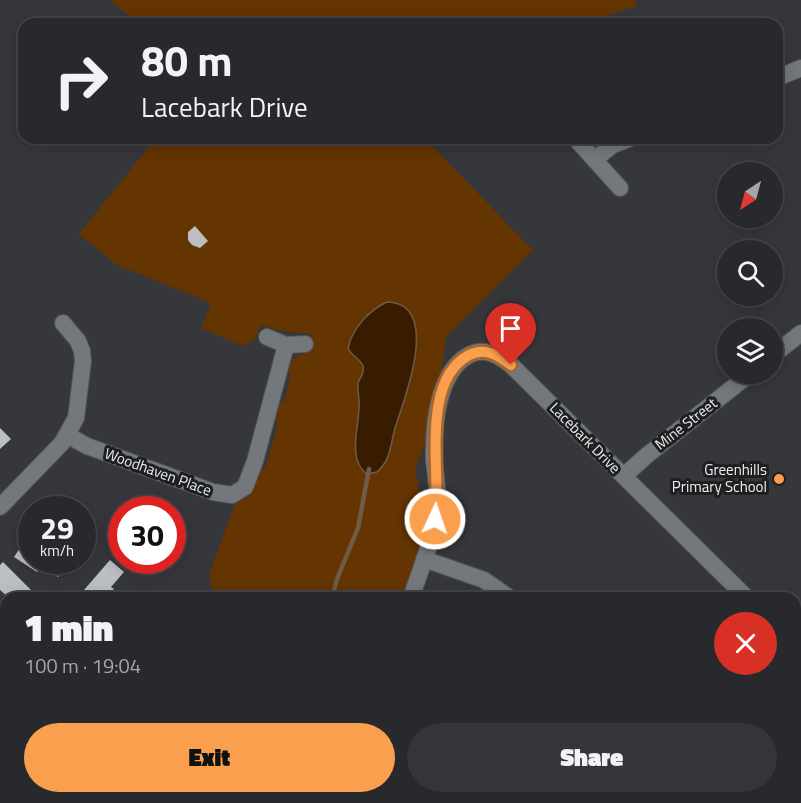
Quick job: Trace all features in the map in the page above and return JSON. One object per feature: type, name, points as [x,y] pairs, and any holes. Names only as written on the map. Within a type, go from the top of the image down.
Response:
[{"type":"street","points":[[783,76],[801,68]]},
{"type":"street","points":[[580,144],[620,188]]},
{"type":"street","points":[[595,159],[616,144]]},
{"type":"street","points":[[0,507],[68,435],[76,418],[83,361],[78,341],[63,323]]},
{"type":"street","points":[[783,347],[801,333]]},
{"type":"street","points":[[267,337],[286,345],[305,344]]},
{"type":"street","name":"Woodhaven Place","points":[[68,435],[87,446],[213,492],[232,495],[245,487],[255,461],[286,345]]},
{"type":"street","name":"Lacebark Drive","points":[[413,592],[432,535],[438,504],[434,441],[441,396],[456,366],[476,352],[488,352],[500,356],[511,365],[741,592]]},
{"type":"street","name":"Mine Street","points":[[624,476],[737,384]]},
{"type":"street","points":[[424,560],[484,580],[501,592]]},
{"type":"shaded area","points":[[109,0],[635,0],[637,6],[600,18],[132,18]]},
{"type":"shaded area","points":[[151,144],[430,144],[533,250],[446,337],[441,375],[428,436],[415,469],[425,521],[408,592],[213,592],[210,572],[235,504],[249,496],[260,470],[266,467],[278,424],[273,420],[277,404],[284,402],[291,375],[286,371],[294,358],[309,353],[312,334],[281,331],[261,325],[255,339],[243,346],[201,328],[211,303],[117,265],[79,234]]},
{"type":"shaded area","points":[[387,302],[403,306],[413,317],[416,352],[389,455],[377,472],[367,474],[357,460],[355,443],[359,404],[358,383],[363,368],[362,363],[348,348],[353,334],[362,321]]},
{"type":"building","points":[[195,226],[208,241],[200,248],[192,245],[188,240],[188,232]]},
{"type":"building","points":[[0,428],[11,439],[0,449]]},
{"type":"building","points":[[3,562],[33,592],[2,592],[0,590],[0,565]]},
{"type":"building","points":[[108,562],[108,574],[122,574],[111,587],[114,589],[111,592],[82,592]]},
{"type":"waterway","points":[[334,592],[358,528],[369,469]]},
{"type":"place","name":"Greenhills Primary School","points":[[779,479]]},
{"type":"route","points":[[435,519],[438,504],[434,462],[436,417],[447,380],[456,366],[476,352],[488,352],[500,356],[511,365]]}]
